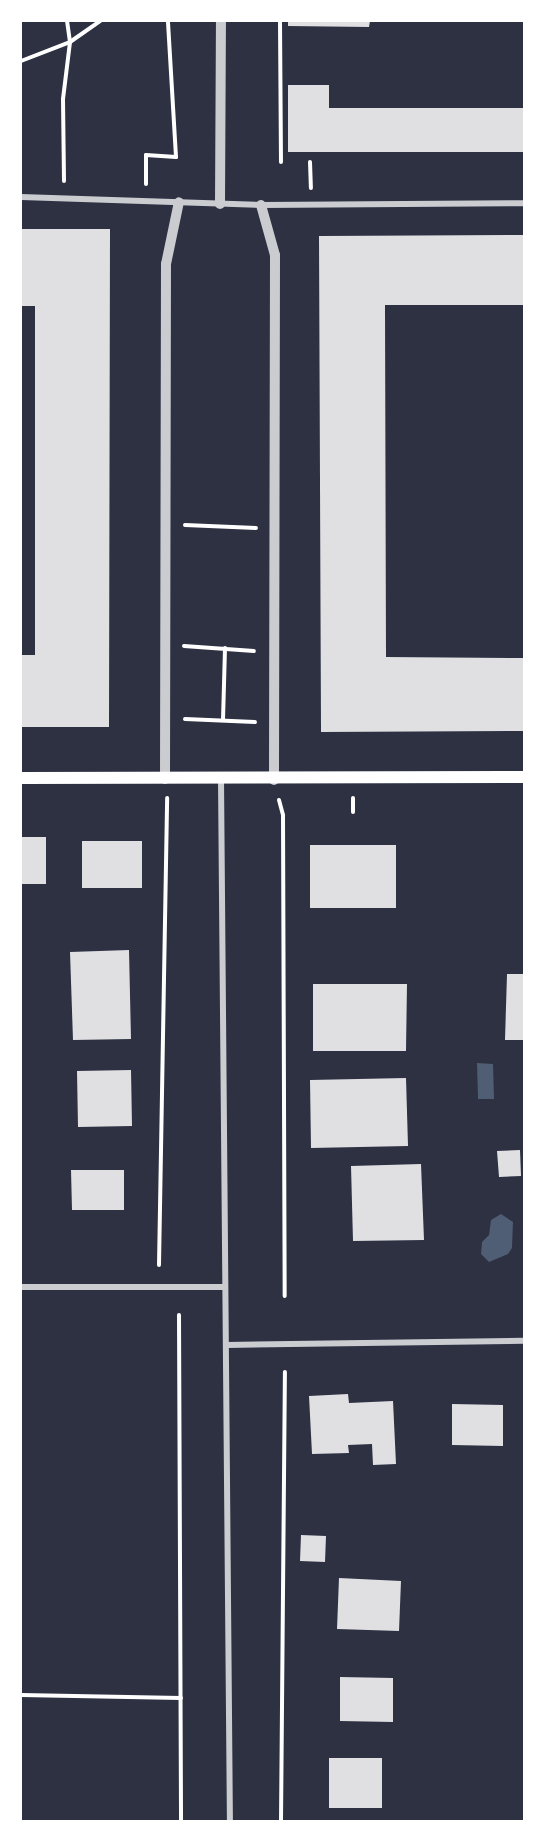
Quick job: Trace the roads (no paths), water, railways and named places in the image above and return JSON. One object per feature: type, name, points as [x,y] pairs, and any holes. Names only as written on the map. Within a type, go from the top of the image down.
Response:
[{"type":"main road","points":[[21,778],[274,780],[524,777]]},
{"type":"street","points":[[220,204],[221,21]]},
{"type":"street","points":[[21,197],[261,205],[524,203]]},
{"type":"street","points":[[165,779],[166,264],[179,202]]},
{"type":"street","points":[[261,205],[275,255],[274,780]]},
{"type":"street","points":[[221,779],[230,1821]]},
{"type":"street","points":[[21,1287],[224,1287]]},
{"type":"street","points":[[227,1345],[524,1341]]},
{"type":"water","points":[[477,1063],[493,1064],[494,1099],[478,1099]]},
{"type":"water","points":[[501,1214],[513,1222],[512,1248],[508,1254],[489,1262],[481,1254],[482,1242],[489,1235],[491,1220]]}]
